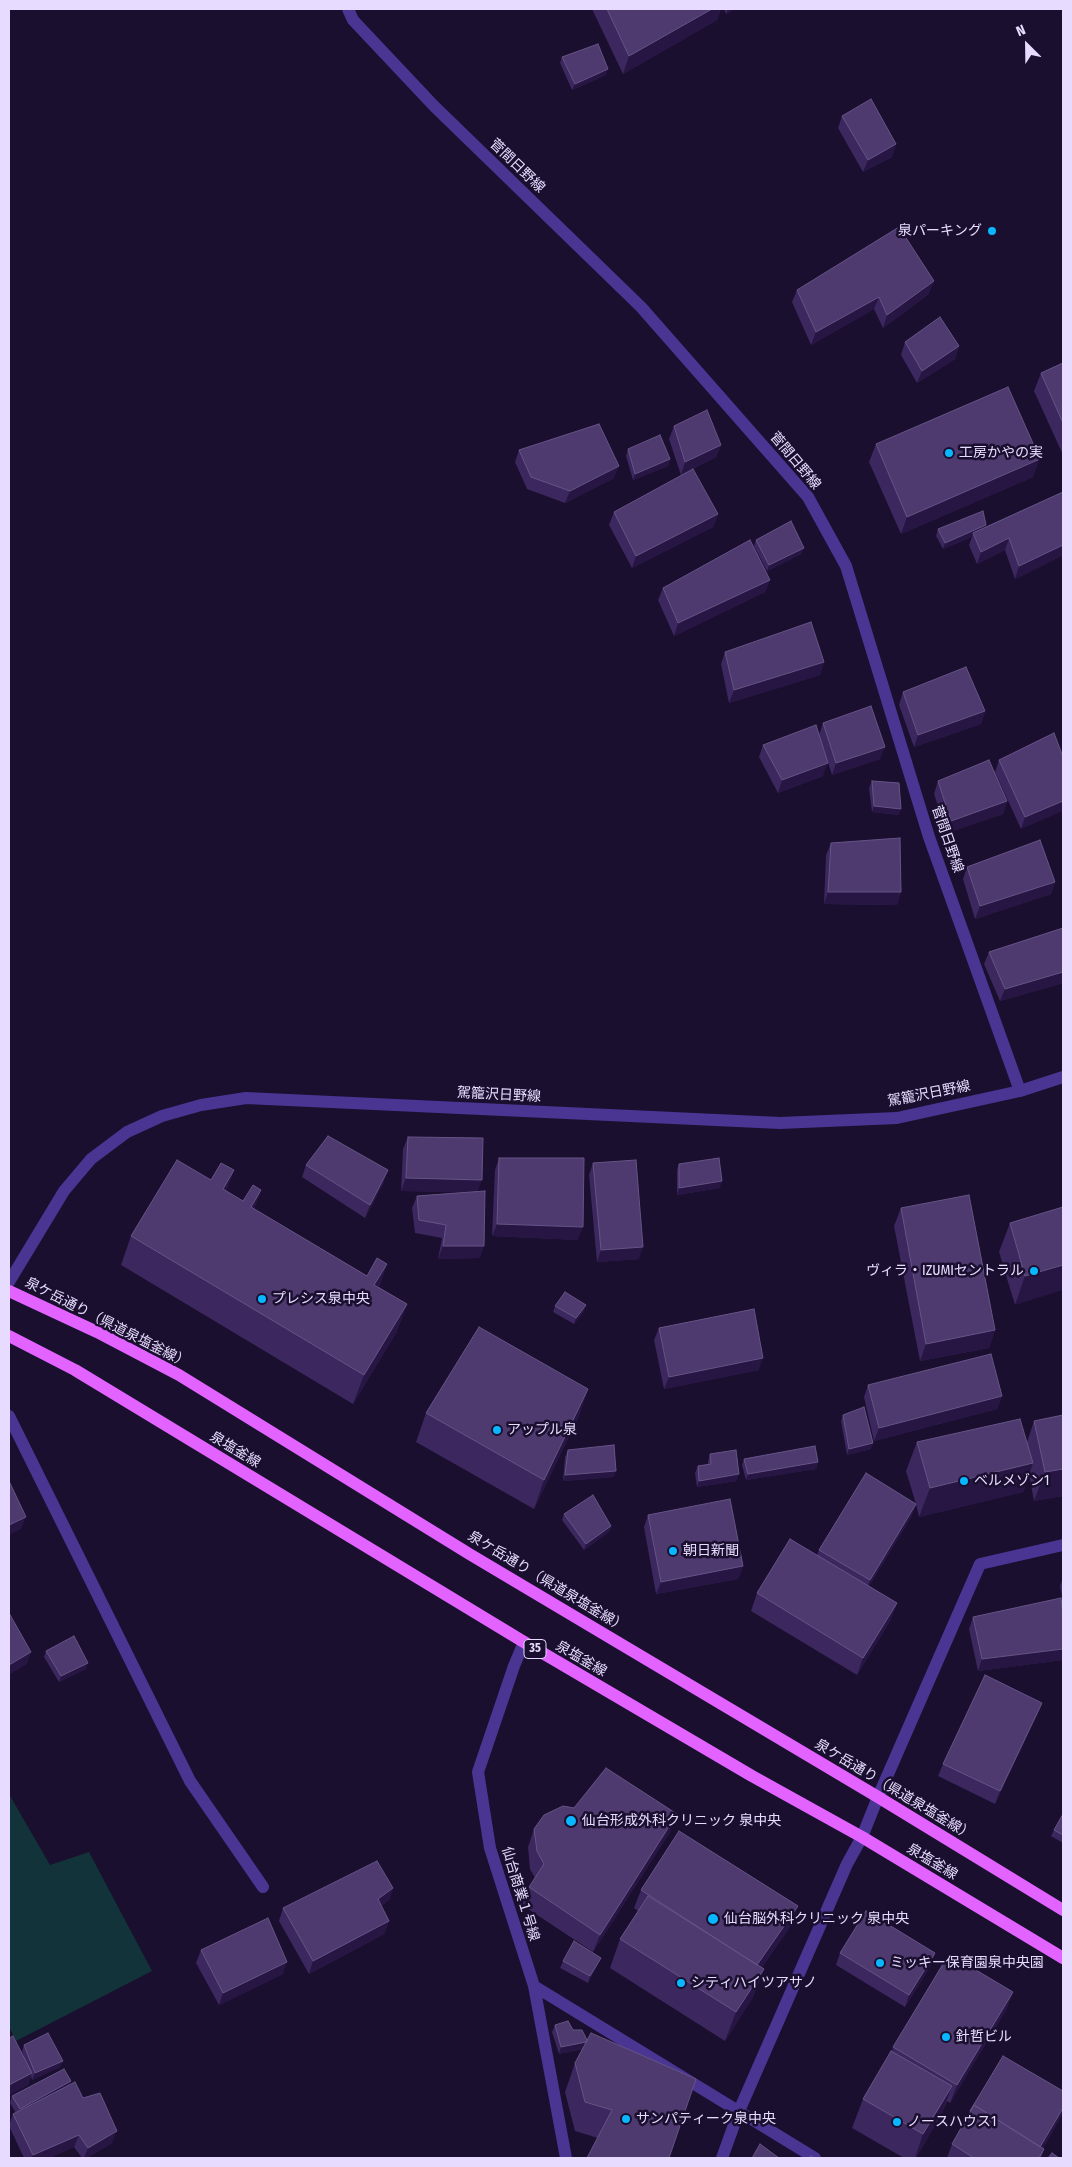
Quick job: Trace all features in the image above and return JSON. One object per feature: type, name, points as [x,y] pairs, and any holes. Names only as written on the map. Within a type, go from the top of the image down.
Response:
[{"type":"main road","name":"泉ケ岳通り（県道泉塩釜線）","points":[[9,1291],[97,1332],[179,1375],[471,1555],[878,1797],[1063,1910]]},
{"type":"main road","name":"泉塩釜線","points":[[9,1336],[76,1370],[524,1642],[752,1776],[862,1837],[1063,1958]]},
{"type":"street","name":"菅間日野線","points":[[348,9],[353,20],[434,106],[641,307],[808,497],[846,566],[929,837],[1020,1091]]},
{"type":"street","name":"駕籠沢日野線","points":[[9,1282],[64,1190],[91,1159],[127,1132],[162,1116],[201,1105],[246,1098],[780,1123],[897,1118],[1020,1091],[1063,1077]]},
{"type":"street","points":[[9,1416],[190,1781],[263,1887]]},
{"type":"street","points":[[722,2158],[739,2110],[847,1864],[862,1837],[980,1564],[1063,1545]]},
{"type":"street","name":"仙台商業１号線","points":[[524,1642],[478,1772],[490,1848],[534,1986],[566,2158]]},
{"type":"street","points":[[534,1986],[739,2110],[814,2158]]},
{"type":"green space","points":[[9,1794],[50,1865],[89,1852],[152,1971],[16,2041],[9,2027]]},
{"type":"building","points":[[607,9],[712,9],[629,56]]},
{"type":"building","points":[[598,44],[608,69],[575,84],[562,57]]},
{"type":"building","points":[[871,99],[896,144],[868,160],[842,116]]},
{"type":"building","points":[[899,227],[934,281],[887,315],[879,297],[816,332],[797,290]]},
{"type":"building","points":[[940,317],[959,346],[922,371],[905,342]]},
{"type":"building","points":[[1063,363],[1063,423],[1041,373]]},
{"type":"building","points":[[1008,387],[1040,459],[907,517],[876,444]]},
{"type":"building","points":[[707,410],[721,445],[685,462],[674,426]]},
{"type":"building","points":[[599,424],[619,466],[570,491],[531,477],[519,450]]},
{"type":"building","points":[[660,435],[670,459],[635,474],[628,449]]},
{"type":"building","points":[[693,469],[718,514],[636,556],[614,512]]},
{"type":"building","points":[[1063,492],[1063,545],[1019,566],[1009,538],[981,552],[973,533]]},
{"type":"building","points":[[983,511],[986,525],[945,543],[938,529]]},
{"type":"building","points":[[791,521],[804,548],[769,565],[756,540]]},
{"type":"building","points":[[750,540],[770,580],[678,623],[663,588]]},
{"type":"building","points":[[811,622],[824,662],[734,690],[725,652]]},
{"type":"building","points":[[966,667],[985,711],[918,735],[903,692]]},
{"type":"building","points":[[871,706],[885,747],[836,763],[823,723]]},
{"type":"building","points":[[816,725],[828,763],[782,780],[763,745]]},
{"type":"building","points":[[1054,733],[1063,757],[1063,801],[1025,817],[999,760]]},
{"type":"building","points":[[989,760],[1007,801],[951,821],[938,781]]},
{"type":"building","points":[[872,781],[899,783],[901,809],[874,806]]},
{"type":"building","points":[[900,838],[901,892],[828,892],[831,843]]},
{"type":"building","points":[[1040,840],[1055,882],[980,906],[967,867]]},
{"type":"building","points":[[1063,928],[1063,972],[1005,989],[989,952]]},
{"type":"building","points":[[328,1136],[388,1170],[370,1205],[306,1165]]},
{"type":"building","points":[[408,1137],[483,1138],[482,1180],[406,1178]]},
{"type":"building","points":[[499,1158],[584,1158],[583,1227],[497,1224]]},
{"type":"building","points":[[719,1158],[722,1181],[679,1188],[679,1164]]},
{"type":"building","name":"プレシス泉中央","points":[[177,1160],[211,1180],[221,1163],[234,1170],[223,1189],[243,1201],[253,1185],[261,1190],[251,1207],[367,1276],[377,1258],[387,1264],[374,1285],[407,1304],[364,1375],[131,1236]]},
{"type":"building","points":[[636,1160],[643,1247],[601,1250],[593,1163]]},
{"type":"building","points":[[485,1191],[484,1246],[443,1246],[446,1225],[419,1220],[417,1196]]},
{"type":"building","points":[[969,1195],[995,1330],[926,1344],[901,1208]]},
{"type":"building","points":[[1063,1207],[1063,1265],[1025,1276],[1010,1223]]},
{"type":"building","points":[[565,1292],[586,1305],[576,1318],[555,1306]]},
{"type":"building","points":[[754,1309],[763,1358],[669,1377],[659,1328]]},
{"type":"building","name":"アップル泉","points":[[479,1327],[588,1389],[544,1480],[426,1413]]},
{"type":"building","points":[[991,1354],[1002,1396],[879,1428],[868,1385]]},
{"type":"building","points":[[864,1407],[873,1443],[849,1449],[843,1415]]},
{"type":"building","points":[[1063,1415],[1063,1469],[1045,1472],[1034,1421]]},
{"type":"building","points":[[1020,1419],[1033,1463],[930,1488],[917,1442]]},
{"type":"building","points":[[614,1445],[616,1471],[565,1475],[568,1450]]},
{"type":"building","points":[[815,1446],[818,1462],[748,1474],[744,1459]]},
{"type":"building","points":[[736,1450],[739,1474],[699,1481],[698,1466],[711,1464],[710,1454]]},
{"type":"building","points":[[866,1473],[916,1504],[870,1580],[819,1550]]},
{"type":"building","points":[[9,1481],[26,1517],[9,1525]]},
{"type":"building","points":[[593,1495],[611,1526],[586,1544],[564,1514]]},
{"type":"building","points":[[730,1499],[743,1566],[661,1582],[648,1515]]},
{"type":"building","points":[[790,1539],[897,1603],[863,1658],[757,1593]]},
{"type":"building","points":[[1061,1598],[1063,1649],[982,1659],[973,1617]]},
{"type":"building","points":[[9,1613],[31,1652],[9,1665]]},
{"type":"building","points":[[74,1636],[88,1663],[61,1676],[46,1651]]},
{"type":"building","points":[[985,1675],[1042,1703],[1000,1791],[943,1764]]},
{"type":"building","points":[[606,1768],[677,1814],[600,1935],[529,1887],[544,1864],[537,1851],[534,1829],[544,1815],[563,1806],[574,1808]]},
{"type":"building","points":[[1063,1814],[1063,1835],[1054,1830]]},
{"type":"building","points":[[679,1831],[798,1906],[757,1965],[641,1890]]},
{"type":"building","points":[[377,1861],[393,1888],[378,1899],[389,1921],[313,1961],[283,1908]]},
{"type":"building","points":[[648,1896],[764,1969],[736,2012],[620,1939]]},
{"type":"building","points":[[866,1911],[935,1953],[909,1995],[840,1953]]},
{"type":"building","points":[[268,1918],[287,1962],[223,1993],[201,1950]]},
{"type":"building","points":[[574,1941],[601,1958],[590,1976],[563,1961]]},
{"type":"building","name":"針哲ビル","points":[[949,1954],[1013,1992],[957,2085],[893,2047]]},
{"type":"building","points":[[568,2021],[573,2030],[582,2030],[587,2040],[586,2042],[561,2047],[555,2025]]},
{"type":"building","points":[[48,2033],[63,2061],[35,2073],[24,2045]]},
{"type":"building","name":"サンパティーク泉中央","points":[[591,2033],[696,2079],[669,2158],[587,2158],[612,2110],[585,2102],[575,2063]]},
{"type":"building","points":[[13,2036],[32,2073],[9,2085],[9,2038]]},
{"type":"building","points":[[891,2051],[952,2086],[923,2134],[863,2099]]},
{"type":"building","points":[[1003,2056],[1063,2091],[1063,2108],[1040,2147],[974,2105],[970,2111]]},
{"type":"building","points":[[64,2069],[71,2081],[20,2109],[12,2096]]},
{"type":"building","points":[[75,2082],[83,2098],[100,2093],[117,2131],[88,2148],[79,2135],[33,2155],[13,2114]]},
{"type":"building","points":[[974,2105],[1044,2149],[1039,2158],[974,2158],[952,2144]]},
{"type":"building","points":[[760,2144],[779,2158],[752,2158]]},
{"type":"building","points":[[1052,2153],[1059,2158],[1048,2158]]},
{"type":"place","name":"泉パーキング","points":[[992,231]]},
{"type":"place","name":"工房かやの実","points":[[949,453]]},
{"type":"place","name":"ヴィラ・IZUMIセントラル","points":[[1034,1271]]},
{"type":"place","name":"プレシス泉中央","points":[[262,1299]]},
{"type":"place","name":"アップル泉","points":[[497,1430]]},
{"type":"place","name":"ベルメゾン1","points":[[964,1481]]},
{"type":"place","name":"朝日新聞","points":[[673,1551]]},
{"type":"place","name":"仙台形成外科クリニック 泉中央","points":[[571,1821]]},
{"type":"place","name":"仙台脳外科クリニック 泉中央","points":[[713,1919]]},
{"type":"place","name":"ミッキー保育園泉中央園","points":[[880,1963]]},
{"type":"place","name":"シティハイツアサノ","points":[[681,1983]]},
{"type":"place","name":"針哲ビル","points":[[946,2037]]},
{"type":"place","name":"サンパティーク泉中央","points":[[626,2119]]},
{"type":"place","name":"ノースハウス1","points":[[897,2122]]}]
